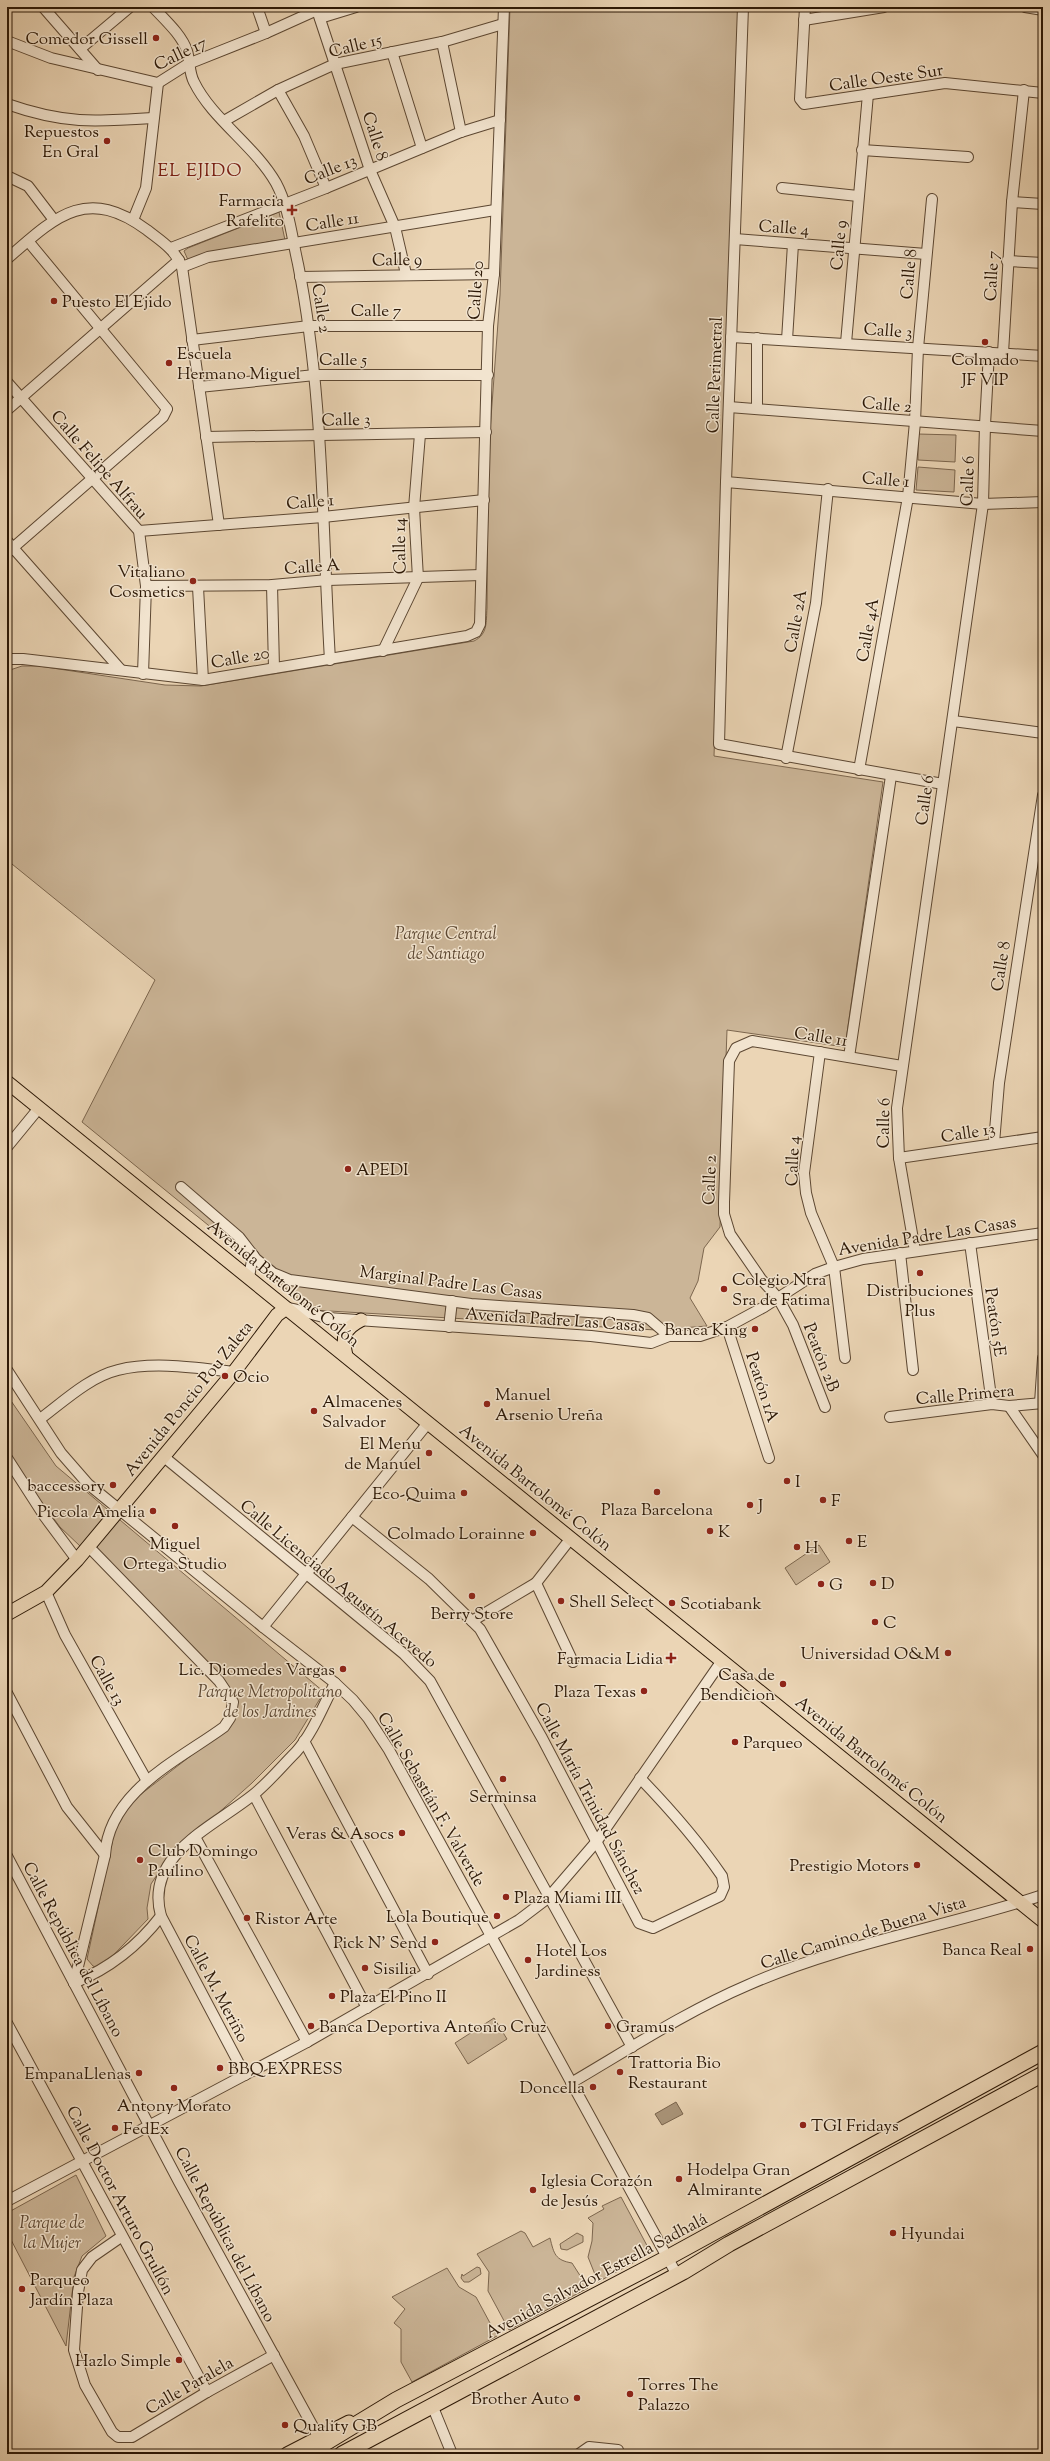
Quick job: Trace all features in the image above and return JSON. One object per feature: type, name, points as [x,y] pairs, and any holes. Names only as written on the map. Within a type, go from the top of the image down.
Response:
[{"type":"highway","name":"Avenida Salvador Estrella Sadhalá","points":[[306,2454],[396,2400],[667,2258],[1043,2052]]},
{"type":"highway","name":"Avenida Salvador Estrella Sadhalá","points":[[342,2454],[677,2275],[729,2244],[1043,2074]]},
{"type":"main road","name":"Avenida Bartolomé Colón","points":[[7,1082],[285,1309],[346,1356],[571,1538],[721,1662],[1043,1921]]},
{"type":"main road","name":"Avenida Poncio Pou Zaleta","points":[[7,1614],[46,1592],[77,1560],[120,1511],[234,1372],[277,1315],[285,1309]]},
{"type":"main road","points":[[346,1356],[343,1336],[347,1328],[361,1320]]},
{"type":"main road","name":"Avenida Salvador Estrella Sadhalá","points":[[287,2454],[318,2436],[396,2400]]},
{"type":"main road","name":"Avenida Salvador Estrella Sadhalá","points":[[350,2454],[408,2418]]},
{"type":"street","points":[[43,7],[98,70]]},
{"type":"street","points":[[80,49],[130,7]]},
{"type":"street","name":"Calle 2","points":[[153,7],[181,39],[188,52],[188,64],[194,82],[224,121],[253,153],[271,177],[284,204],[309,326],[315,375],[328,580],[330,660]]},
{"type":"street","points":[[257,7],[266,33]]},
{"type":"street","name":"Calle 17","points":[[7,41],[51,58],[158,83],[188,64],[318,12],[356,7]]},
{"type":"street","name":"Calle 20","points":[[7,659],[23,659],[203,680],[383,651],[468,636],[476,632],[480,624],[488,375],[488,326],[494,274],[495,210],[504,7]]},
{"type":"street","name":"Calle Perimetral","points":[[744,7],[726,482],[719,744],[786,758]]},
{"type":"street","points":[[805,7],[804,20],[884,7]]},
{"type":"street","points":[[1025,7],[1043,10]]},
{"type":"street","name":"Calle 8","points":[[318,12],[370,170],[395,227],[406,274]]},
{"type":"street","name":"Calle Oeste Sur","points":[[804,20],[800,99],[804,104],[945,83],[1043,93]]},
{"type":"street","name":"Calle 15","points":[[224,121],[278,90],[335,64],[442,42],[503,24]]},
{"type":"street","points":[[442,42],[461,132]]},
{"type":"street","points":[[392,52],[422,148]]},
{"type":"street","points":[[133,220],[146,188],[158,83]]},
{"type":"street","points":[[278,90],[304,136],[326,188]]},
{"type":"street","name":"Calle 7","points":[[1003,353],[1012,202],[1024,90]]},
{"type":"street","name":"Calle 9","points":[[846,343],[868,94]]},
{"type":"street","points":[[7,104],[40,115],[67,120],[94,122],[153,118]]},
{"type":"street","name":"Calle 13","points":[[171,248],[326,188],[461,132],[500,120]]},
{"type":"street","points":[[862,150],[968,156]]},
{"type":"street","points":[[7,176],[28,186],[54,220]]},
{"type":"street","points":[[782,188],[858,196]]},
{"type":"street","name":"Calle 8","points":[[908,496],[915,422],[918,348],[932,199]]},
{"type":"street","points":[[1012,202],[1043,204]]},
{"type":"street","points":[[7,259],[54,220],[72,211],[94,208],[115,211],[133,220],[171,248],[180,263],[219,525]]},
{"type":"street","name":"Calle 11","points":[[180,263],[208,257],[495,210]]},
{"type":"street","name":"Calle 4","points":[[735,239],[926,254]]},
{"type":"street","points":[[28,241],[163,401],[167,409],[163,417],[93,481],[9,547],[121,670]]},
{"type":"street","points":[[787,340],[793,244]]},
{"type":"street","points":[[1008,261],[1043,263]]},
{"type":"street","points":[[7,410],[180,263]]},
{"type":"street","name":"Calle 9","points":[[300,277],[406,274],[494,274]]},
{"type":"street","name":"Calle 7","points":[[192,340],[309,326],[488,326]]},
{"type":"street","name":"Calle 3","points":[[731,337],[1043,356]]},
{"type":"street","points":[[756,338],[757,409]]},
{"type":"street","name":"Calle 6","points":[[915,1251],[898,1158],[897,1108],[983,504],[984,425],[989,352]]},
{"type":"street","name":"Calle 5","points":[[199,386],[315,375],[488,375]]},
{"type":"street","name":"Calle Felipe Alfrau","points":[[7,382],[93,481],[139,531],[146,586],[143,674]]},
{"type":"street","name":"Calle 2","points":[[729,407],[915,422],[984,425],[1043,431]]},
{"type":"street","name":"Calle 3","points":[[206,437],[486,432]]},
{"type":"street","name":"Calle 14","points":[[383,651],[418,578],[414,508],[420,434]]},
{"type":"street","name":"Calle 1","points":[[726,482],[828,489],[983,504],[1043,502]]},
{"type":"street","name":"Calle 2A","points":[[786,758],[816,602],[828,489]]},
{"type":"street","name":"Calle 4A","points":[[858,770],[908,496]]},
{"type":"street","name":"Calle 1","points":[[139,531],[323,517],[484,500]]},
{"type":"street","name":"Calle A","points":[[146,586],[272,586],[328,580],[481,575]]},
{"type":"street","points":[[272,586],[274,668]]},
{"type":"street","points":[[198,587],[203,680]]},
{"type":"street","points":[[953,721],[1043,733]]},
{"type":"street","points":[[786,758],[943,784]]},
{"type":"street","points":[[849,1057],[891,776]]},
{"type":"street","name":"Calle 8","points":[[994,1143],[999,1083],[1043,795]]},
{"type":"street","name":"Calle 11","points":[[736,1048],[752,1041],[902,1066]]},
{"type":"street","name":"Calle 2","points":[[736,1048],[729,1061],[724,1214],[730,1234],[761,1278],[778,1298]]},
{"type":"street","name":"Calle 4","points":[[820,1052],[804,1173],[806,1193],[811,1212],[834,1266],[845,1358]]},
{"type":"street","points":[[7,1147],[39,1108]]},
{"type":"street","name":"Calle 13","points":[[898,1158],[1043,1137]]},
{"type":"street","name":"Marginal Padre Las Casas","points":[[181,1187],[239,1237],[252,1255],[273,1273],[290,1280],[452,1301],[648,1318],[669,1336]]},
{"type":"street","name":"Avenida Padre Las Casas","points":[[285,1309],[294,1308],[317,1316],[448,1327],[591,1336],[651,1343],[669,1336],[700,1336],[727,1326],[778,1298],[815,1274],[834,1266],[863,1258],[1043,1233]]},
{"type":"street","name":"Peatón 5E","points":[[970,1243],[992,1404]]},
{"type":"street","points":[[900,1253],[913,1370]]},
{"type":"street","points":[[248,1278],[252,1255]]},
{"type":"street","name":"Peatón 2B","points":[[778,1298],[803,1345],[825,1408]]},
{"type":"street","points":[[448,1327],[452,1301]]},
{"type":"street","name":"Peatón 1A","points":[[727,1326],[768,1458]]},
{"type":"street","points":[[1042,1403],[1043,1358]]},
{"type":"street","points":[[40,1419],[74,1393],[117,1370],[151,1367],[234,1372]]},
{"type":"street","name":"Calle Sebastián F. Valverde","points":[[7,1370],[61,1453],[88,1484],[335,1684],[353,1700],[368,1718],[389,1750],[677,2275]]},
{"type":"street","name":"Calle Primera","points":[[890,1417],[992,1404],[1009,1406],[1042,1403]]},
{"type":"street","points":[[1009,1406],[1043,1455]]},
{"type":"street","points":[[263,1627],[428,1423]]},
{"type":"street","name":"Calle Licenciado Agustín Acevedo","points":[[164,1457],[413,1662],[430,1681],[548,1898],[632,2047]]},
{"type":"street","points":[[7,1458],[45,1518],[77,1560]]},
{"type":"street","name":"Calle María Trinidad Sánchez","points":[[352,1517],[429,1579],[472,1621],[492,1647],[597,1841],[639,1923],[653,1928],[660,1926],[720,1896],[724,1886],[722,1876],[666,1805],[640,1778]]},
{"type":"street","points":[[472,1621],[536,1583],[571,1538]]},
{"type":"street","points":[[74,1984],[105,1855],[106,1842],[115,1820],[147,1781],[164,1766],[224,1727],[230,1718],[233,1702],[220,1680],[88,1547]]},
{"type":"street","points":[[536,1583],[573,1662]]},
{"type":"street","name":"Calle 13","points":[[46,1592],[69,1642],[147,1781]]},
{"type":"street","points":[[8,2197],[83,2161],[307,2042],[520,1920],[548,1898],[597,1841],[721,1662]]},
{"type":"street","name":"Calle M. Meriño","points":[[245,2075],[161,1916],[157,1892],[160,1877],[174,1858],[195,1837],[254,1795],[304,1742],[335,1684]]},
{"type":"street","points":[[7,1693],[67,1807],[105,1855]]},
{"type":"street","points":[[304,1742],[428,1974]]},
{"type":"street","points":[[254,1795],[367,2008]]},
{"type":"street","points":[[195,1837],[307,2042]]},
{"type":"street","name":"Calle República del Líbano","points":[[7,1856],[150,2126],[318,2436]]},
{"type":"street","name":"Calle Camino de Buena Vista","points":[[571,2083],[632,2047],[728,1995],[768,1976],[857,1947],[1043,1895]]},
{"type":"street","points":[[74,1984],[115,1961],[145,1935],[161,1916]]},
{"type":"street","name":"Calle Doctor Arturo Grullón","points":[[7,2023],[83,2161],[121,2237],[206,2392]]},
{"type":"street","name":"Calle Paralela","points":[[121,2237],[92,2257],[82,2270],[78,2292],[74,2350],[85,2385],[108,2426],[118,2437],[132,2437],[206,2392],[274,2355]]},
{"type":"street","points":[[432,2405],[452,2454]]},
{"type":"street","points":[[579,2454],[589,2447],[618,2450]]},
{"type":"green space","name":"Parque Central de Santiago","points":[[510,7],[739,7],[714,756],[883,782],[845,1047],[727,1030],[720,1227],[704,1248],[698,1281],[690,1298],[707,1326],[656,1330],[312,1310],[82,1122],[155,980],[7,860],[7,671],[22,666],[39,666],[165,685],[201,686],[474,641],[482,635],[486,623],[487,608],[488,459],[500,295]]},
{"type":"green space","points":[[279,212],[285,240],[272,241],[188,260],[184,251],[188,248]]},
{"type":"green space","points":[[918,434],[956,435],[955,462],[918,460]]},
{"type":"green space","points":[[918,467],[955,470],[954,492],[916,490]]},
{"type":"green space","name":"Parque Metropolitano de los Jardines","points":[[7,1395],[56,1466],[324,1692],[295,1740],[252,1783],[169,1857],[151,1884],[147,1908],[148,1919],[100,1969],[93,1966],[87,1959],[119,1811],[214,1738],[231,1717],[227,1686],[60,1527],[7,1456]]},
{"type":"green space","points":[[819,1545],[830,1562],[796,1585],[785,1568]]},
{"type":"green space","points":[[494,2018],[507,2039],[468,2064],[455,2043]]},
{"type":"green space","name":"Parque de la Mujer","points":[[76,2175],[106,2236],[82,2256],[74,2277],[66,2346],[7,2232],[7,2213]]},
{"type":"green space","points":[[621,2197],[651,2253],[598,2282],[588,2257],[592,2241],[593,2223],[588,2218],[604,2209],[602,2206]]},
{"type":"green space","points":[[521,2231],[525,2233],[533,2247],[550,2238],[556,2255],[566,2262],[572,2263],[588,2288],[509,2330],[488,2291],[489,2272],[477,2254]]},
{"type":"green space","points":[[577,2233],[583,2236],[583,2242],[567,2250],[561,2249],[560,2244]]},
{"type":"green space","points":[[477,2267],[480,2268],[481,2274],[469,2282],[464,2282],[461,2278],[462,2274],[463,2276]]},
{"type":"green space","points":[[447,2268],[459,2287],[476,2297],[497,2336],[412,2382],[401,2362],[401,2329],[394,2323],[405,2309],[392,2297]]},
{"type":"shaded area","points":[[676,2102],[683,2114],[662,2125],[655,2114]]},
{"type":"place","name":"Comedor Gissell","points":[[156,38]]},
{"type":"place","name":"Repuestos En Gral","points":[[107,141]]},
{"type":"place","name":"Farmacia Rafelito","points":[[292,210]]},
{"type":"place","name":"Puesto El Ejido","points":[[54,301]]},
{"type":"place","name":"Colmado JF VIP","points":[[985,342]]},
{"type":"place","name":"Escuela Hermano Miguel","points":[[169,363]]},
{"type":"place","name":"Vitaliano Cosmetics","points":[[193,581]]},
{"type":"place","name":"APEDI","points":[[348,1169]]},
{"type":"place","name":"Distribuciones Plus","points":[[920,1273]]},
{"type":"place","name":"Colegio Ntra Sra de Fatima","points":[[724,1289]]},
{"type":"place","name":"Banca King","points":[[755,1329]]},
{"type":"place","name":"Ocio","points":[[225,1376]]},
{"type":"place","name":"Manuel Arsenio Ureña","points":[[487,1404]]},
{"type":"place","name":"Almacenes Salvador","points":[[314,1411]]},
{"type":"place","name":"El Menu de Manuel","points":[[429,1453]]},
{"type":"place","name":"I","points":[[787,1481]]},
{"type":"place","name":"baccessory","points":[[113,1485]]},
{"type":"place","name":"Plaza Barcelona","points":[[657,1492]]},
{"type":"place","name":"Eco-Quima","points":[[464,1493]]},
{"type":"place","name":"F","points":[[823,1500]]},
{"type":"place","name":"J","points":[[750,1505]]},
{"type":"place","name":"Piccola Amelia","points":[[153,1511]]},
{"type":"place","name":"Miguel Ortega Studio","points":[[175,1526]]},
{"type":"place","name":"K","points":[[710,1531]]},
{"type":"place","name":"Colmado Lorainne","points":[[533,1533]]},
{"type":"place","name":"E","points":[[849,1541]]},
{"type":"place","name":"H","points":[[797,1547]]},
{"type":"place","name":"D","points":[[873,1583]]},
{"type":"place","name":"G","points":[[821,1584]]},
{"type":"place","name":"Berry Store","points":[[472,1596]]},
{"type":"place","name":"Shell Select","points":[[561,1601]]},
{"type":"place","name":"Scotiabank","points":[[672,1603]]},
{"type":"place","name":"C","points":[[875,1622]]},
{"type":"place","name":"Universidad O&M","points":[[948,1653]]},
{"type":"place","name":"Farmacia Lidia","points":[[671,1658]]},
{"type":"place","name":"Lic. Diomedes Vargas","points":[[343,1669]]},
{"type":"place","name":"Casa de Bendicion","points":[[783,1684]]},
{"type":"place","name":"Plaza Texas","points":[[644,1691]]},
{"type":"place","name":"Parqueo","points":[[735,1742]]},
{"type":"place","name":"Serminsa","points":[[503,1779]]},
{"type":"place","name":"Veras & Asocs","points":[[402,1833]]},
{"type":"place","name":"Club Domingo Paulino","points":[[140,1860]]},
{"type":"place","name":"Prestigio Motors","points":[[917,1865]]},
{"type":"place","name":"Plaza Miami III","points":[[506,1897]]},
{"type":"place","name":"Lola Boutique","points":[[497,1916]]},
{"type":"place","name":"Ristor Arte","points":[[247,1918]]},
{"type":"place","name":"Pick N' Send","points":[[435,1942]]},
{"type":"place","name":"Banca Real","points":[[1030,1949]]},
{"type":"place","name":"Hotel Los Jardiness","points":[[528,1960]]},
{"type":"place","name":"Sisilia","points":[[365,1968]]},
{"type":"place","name":"Plaza El Pino II","points":[[332,1996]]},
{"type":"place","name":"Banca Deportiva Antonio Cruz","points":[[311,2026]]},
{"type":"place","name":"Gramus","points":[[608,2026]]},
{"type":"place","name":"BBQ EXPRESS","points":[[220,2068]]},
{"type":"place","name":"Trattoria Bio Restaurant","points":[[620,2072]]},
{"type":"place","name":"EmpanaLlenas","points":[[139,2073]]},
{"type":"place","name":"Doncella","points":[[593,2087]]},
{"type":"place","name":"Antony Morato","points":[[174,2088]]},
{"type":"place","name":"TGI Fridays","points":[[803,2125]]},
{"type":"place","name":"FedEx","points":[[115,2128]]},
{"type":"place","name":"Hodelpa Gran Almirante","points":[[679,2179]]},
{"type":"place","name":"Iglesia Corazón de Jesús","points":[[533,2190]]},
{"type":"place","name":"Hyundai","points":[[893,2233]]},
{"type":"place","name":"Parqueo Jardín Plaza","points":[[22,2289]]},
{"type":"place","name":"Hazlo Simple","points":[[179,2360]]},
{"type":"place","name":"Torres The Palazzo","points":[[630,2394]]},
{"type":"place","name":"Brother Auto","points":[[577,2398]]},
{"type":"place","name":"Quality GB","points":[[285,2425]]},
{"type":"district","name":"EL EJIDO","points":[[200,170]]}]
